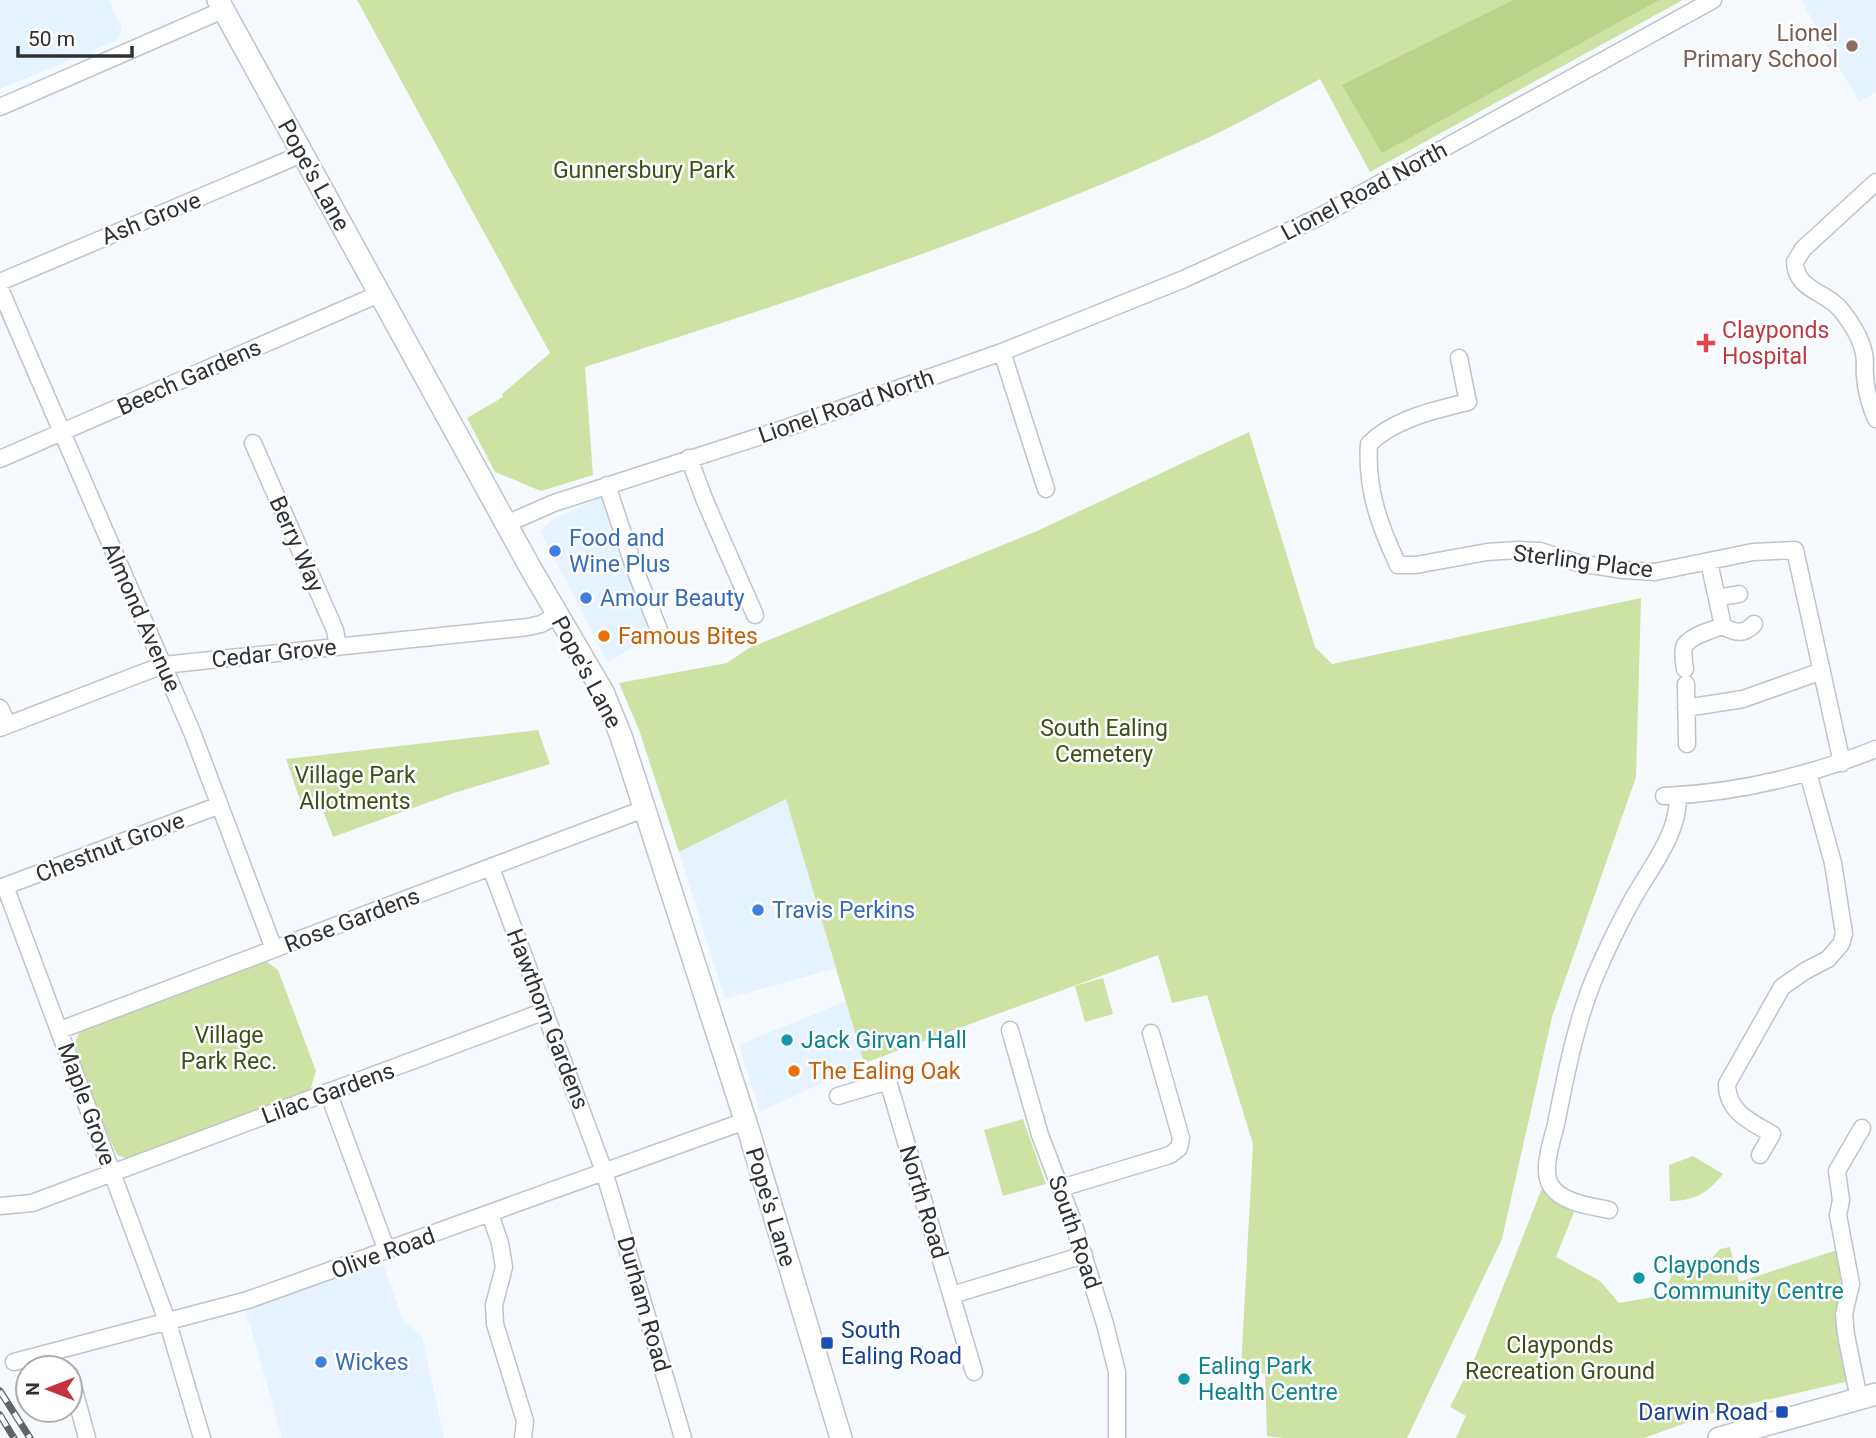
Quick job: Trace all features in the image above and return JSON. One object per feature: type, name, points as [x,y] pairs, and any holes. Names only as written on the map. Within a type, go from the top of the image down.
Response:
[{"type":"main road","name":"Pope's Lane","points":[[220,5],[506,524],[603,692],[621,736],[745,1121],[841,1438]]},
{"type":"main road","points":[[1719,1438],[1742,1435],[1868,1396]]},
{"type":"street","name":"Lionel Road North","points":[[506,524],[551,504],[789,427],[1002,352],[1123,305],[1317,218],[1713,0]]},
{"type":"street","points":[[0,107],[220,5]]},
{"type":"street","name":"Ash Grove","points":[[0,282],[302,154]]},
{"type":"street","points":[[1876,182],[1803,249],[1795,262],[1798,278],[1804,285],[1841,309],[1856,333],[1864,354],[1867,392],[1876,419]]},
{"type":"street","name":"Almond Avenue","points":[[0,289],[192,732],[274,949]]},
{"type":"street","name":"Beech Gardens","points":[[0,459],[379,294]]},
{"type":"street","points":[[1002,352],[1046,489]]},
{"type":"street","name":"Sterling Place","points":[[1459,358],[1468,402],[1425,413],[1392,428],[1369,444],[1367,467],[1376,512],[1384,537],[1398,565],[1416,565],[1487,552],[1518,550],[1540,551],[1578,563],[1630,571],[1660,571],[1753,552],[1795,550],[1822,671]]},
{"type":"street","name":"Berry Way","points":[[253,443],[335,630],[338,647]]},
{"type":"street","points":[[689,458],[755,615]]},
{"type":"street","points":[[607,485],[659,630]]},
{"type":"street","points":[[1709,562],[1723,626],[1734,632],[1748,631],[1754,624]]},
{"type":"street","points":[[1717,598],[1739,594]]},
{"type":"street","name":"Cedar Grove","points":[[4,727],[163,665],[528,627],[541,624],[557,615]]},
{"type":"street","points":[[1687,744],[1686,644],[1723,626]]},
{"type":"street","points":[[1686,708],[1743,699],[1822,671],[1842,762]]},
{"type":"street","points":[[0,708],[4,727]]},
{"type":"street","points":[[1609,1210],[1572,1201],[1552,1189],[1547,1178],[1549,1154],[1572,1050],[1595,977],[1629,905],[1674,826],[1678,811],[1671,796],[1749,788],[1842,762],[1876,749]]},
{"type":"street","points":[[1760,1155],[1772,1134],[1736,1112],[1727,1094],[1727,1084],[1782,987],[1828,959],[1841,944],[1844,933],[1833,863],[1808,772]]},
{"type":"street","name":"Chestnut Grove","points":[[2,887],[220,805]]},
{"type":"street","name":"Rose Gardens","points":[[60,1030],[644,809]]},
{"type":"street","name":"Hawthorn Gardens","points":[[491,868],[604,1171]]},
{"type":"street","name":"Maple Grove","points":[[2,887],[60,1030],[168,1323],[202,1438]]},
{"type":"street","name":"Lilac Gardens","points":[[112,1174],[545,1011]]},
{"type":"street","name":"South Road","points":[[1010,1030],[1040,1135],[1061,1188],[1105,1324],[1117,1372],[1117,1438]]},
{"type":"street","points":[[1061,1188],[1170,1155],[1179,1148],[1181,1138],[1151,1033]]},
{"type":"street","name":"North Road","points":[[838,1096],[888,1081],[974,1372]]},
{"type":"street","points":[[328,1092],[387,1251]]},
{"type":"street","name":"Olive Road","points":[[44,1354],[248,1300],[745,1121]]},
{"type":"street","points":[[1862,1128],[1837,1171],[1841,1200],[1838,1215],[1851,1284],[1844,1314],[1846,1335],[1868,1396]]},
{"type":"street","name":"Durham Road","points":[[604,1171],[683,1438]]},
{"type":"street","points":[[0,1206],[32,1203],[112,1174]]},
{"type":"street","points":[[490,1214],[500,1243],[504,1268],[494,1305],[495,1324],[525,1421],[523,1438]]},
{"type":"street","points":[[952,1295],[1084,1255]]},
{"type":"street","points":[[63,1349],[64,1354]]},
{"type":"shaded area","points":[[0,0],[109,0],[122,29],[118,40],[0,89]]},
{"type":"shaded area","name":"Lionel Primary School","points":[[1801,0],[1876,0],[1876,92],[1859,102]]},
{"type":"shaded area","points":[[614,492],[628,540],[666,626],[608,663],[540,531],[551,520]]},
{"type":"shaded area","name":"Travis Perkins","points":[[786,799],[836,968],[725,999],[679,852]]},
{"type":"shaded area","points":[[846,1001],[864,1063],[760,1112],[739,1045]]},
{"type":"shaded area","name":"Wickes","points":[[383,1264],[403,1321],[422,1337],[444,1438],[282,1438],[244,1303]]},
{"type":"green space","name":"Gunnersbury Park","points":[[357,0],[1683,0],[1370,172],[1320,79],[1201,141],[1036,211],[812,293],[585,367],[593,475],[541,491],[495,472],[467,418],[503,397],[502,394],[550,353]]},
{"type":"green space","points":[[1513,0],[1659,0],[1382,153],[1342,85]]},
{"type":"green space","name":"South Ealing Cemetery","points":[[1249,432],[1315,647],[1332,664],[1641,598],[1636,777],[1552,1017],[1502,1239],[1407,1438],[1267,1436],[1265,1374],[1241,1369],[1253,1144],[1207,995],[1172,1003],[1158,955],[864,1063],[786,799],[679,852],[639,730],[619,683],[727,663],[749,648],[1037,531]]},
{"type":"green space","name":"Village Park Allotments","points":[[538,730],[550,764],[454,793],[333,837],[318,797],[301,803],[286,759]]},
{"type":"green space","name":"Village Park Rec.","points":[[263,959],[278,970],[316,1071],[309,1094],[134,1161],[117,1155],[91,1097],[74,1043],[82,1029]]},
{"type":"green space","points":[[1103,978],[1113,1014],[1085,1022],[1075,986]]},
{"type":"green space","points":[[1023,1119],[1046,1184],[1003,1196],[984,1130]]},
{"type":"green space","points":[[1693,1156],[1723,1174],[1700,1195],[1670,1201],[1669,1165]]},
{"type":"green space","name":"Clayponds Recreation Ground","points":[[1542,1188],[1576,1207],[1556,1257],[1600,1281],[1619,1303],[1665,1295],[1673,1270],[1700,1266],[1720,1249],[1730,1247],[1739,1282],[1837,1250],[1841,1284],[1835,1319],[1849,1381],[1719,1411],[1644,1438],[1456,1438],[1466,1416],[1450,1407],[1477,1353]]},
{"type":"railway","points":[[0,1391],[30,1438]]},
{"type":"railway","points":[[0,1415],[14,1438]]},
{"type":"place","name":"Lionel Primary School","points":[[1852,46]]},
{"type":"place","name":"Clayponds Hospital","points":[[1706,343]]},
{"type":"place","name":"Food and Wine Plus","points":[[555,551]]},
{"type":"place","name":"Amour Beauty","points":[[586,598]]},
{"type":"place","name":"Famous Bites","points":[[604,636]]},
{"type":"place","name":"Travis Perkins","points":[[758,910]]},
{"type":"place","name":"Jack Girvan Hall","points":[[787,1040]]},
{"type":"place","name":"The Ealing Oak","points":[[794,1071]]},
{"type":"place","name":"Clayponds Community Centre","points":[[1639,1278]]},
{"type":"place","name":"South Ealing Road","points":[[827,1343]]},
{"type":"place","name":"Wickes","points":[[321,1362]]},
{"type":"place","name":"Ealing Park Health Centre","points":[[1184,1379]]},
{"type":"place","name":"Darwin Road","points":[[1782,1412]]}]
